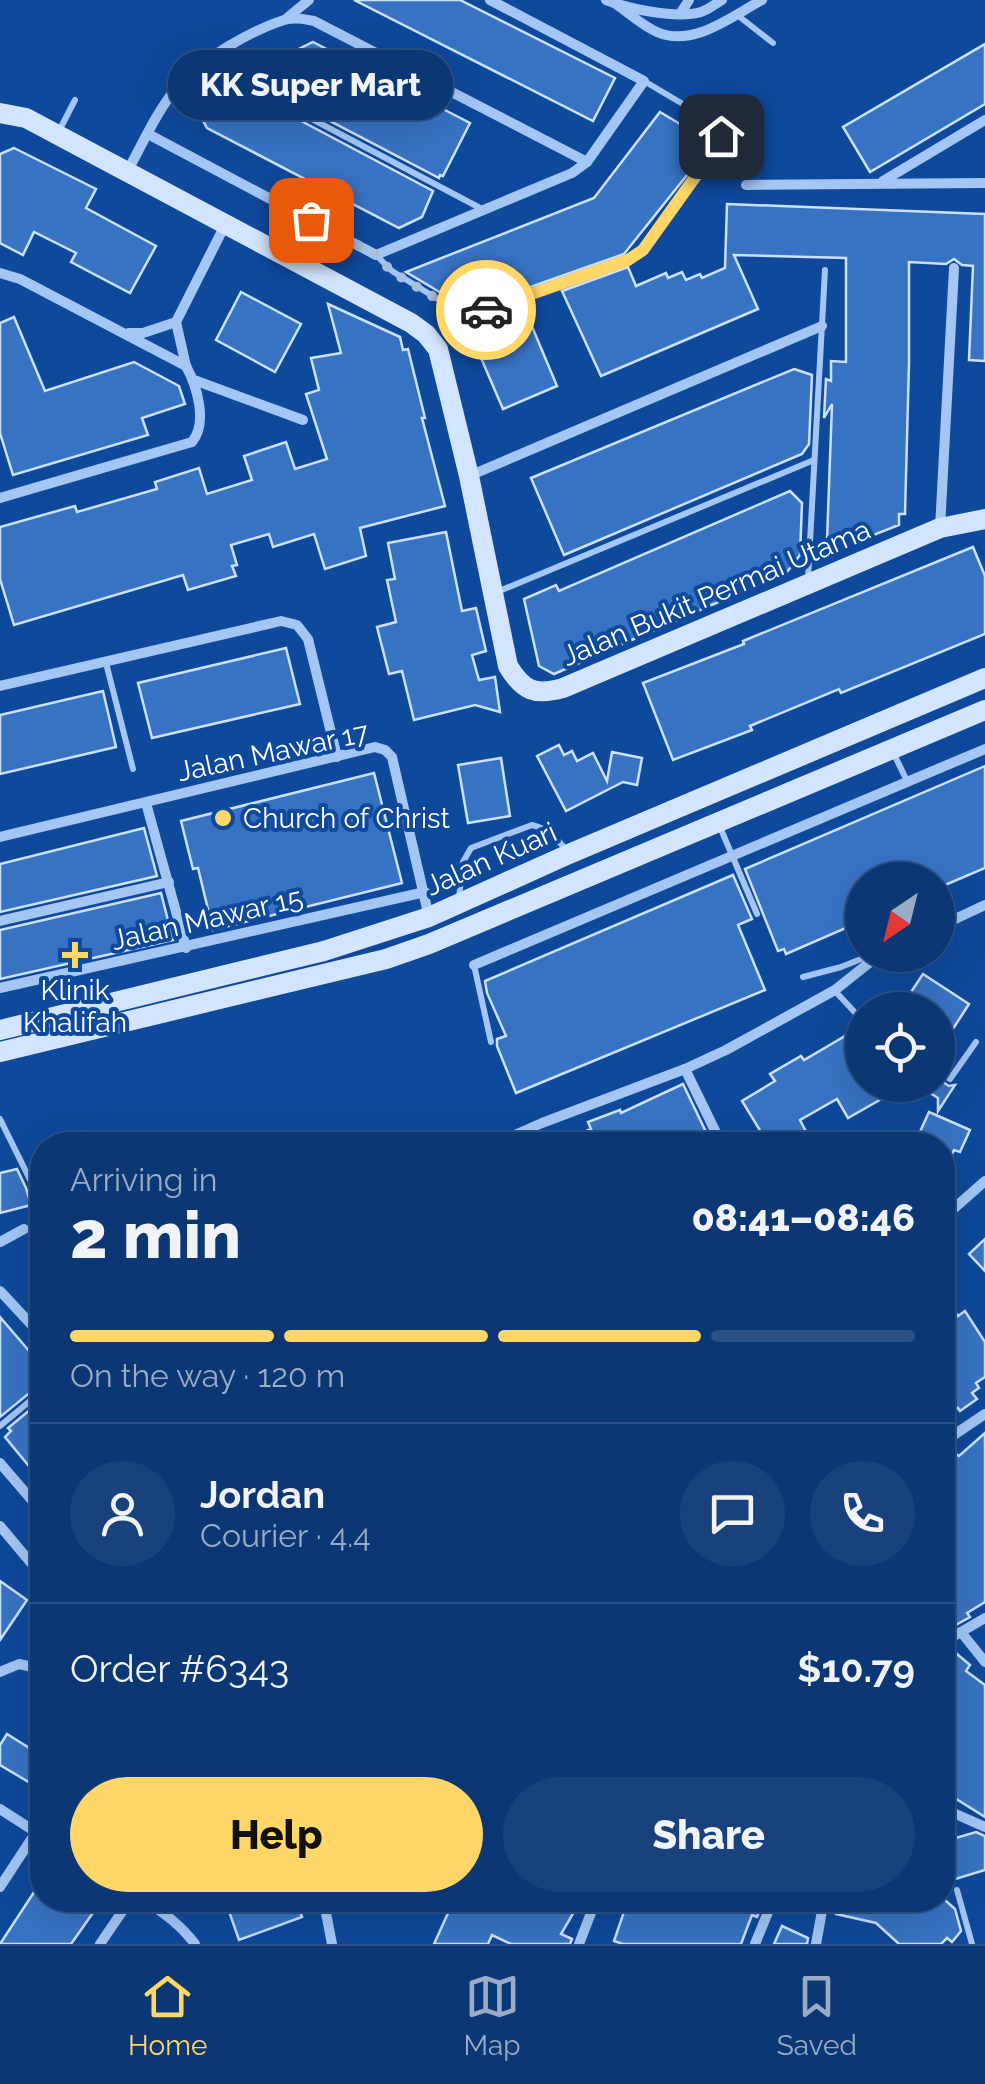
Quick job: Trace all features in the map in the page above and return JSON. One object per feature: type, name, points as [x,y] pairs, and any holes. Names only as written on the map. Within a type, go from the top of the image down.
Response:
[{"type":"street","points":[[126,172],[180,84],[204,62],[285,20],[310,0]]},
{"type":"street","points":[[148,134],[376,255],[572,173],[587,162],[644,81],[490,0]]},
{"type":"street","points":[[680,14],[689,0]]},
{"type":"street","points":[[736,0],[737,13]]},
{"type":"street","points":[[612,2],[654,31],[678,37],[702,32],[762,0]]},
{"type":"street","points":[[612,2],[680,14],[700,12],[717,1],[737,13]]},
{"type":"street","points":[[285,20],[302,18],[314,22],[587,162]]},
{"type":"street","name":"Jalan Bukit Permai Utama","points":[[0,113],[26,118],[426,334],[438,349],[508,666],[523,686],[534,692],[563,688],[940,528],[985,519]]},
{"type":"street","points":[[879,184],[985,120]]},
{"type":"street","points":[[746,185],[984,183]]},
{"type":"street","points":[[0,498],[192,442],[198,436],[194,380],[186,366],[176,322],[225,225]]},
{"type":"street","points":[[940,528],[954,268]]},
{"type":"street","points":[[0,273],[20,279],[186,366]]},
{"type":"street","points":[[124,333],[143,333],[176,322]]},
{"type":"street","points":[[469,476],[822,326]]},
{"type":"street","points":[[194,380],[303,420]]},
{"type":"street","points":[[0,686],[280,621],[297,625],[308,639],[337,757]]},
{"type":"street","name":"Jalan Kuari","points":[[0,1030],[324,951],[430,917],[985,678]]},
{"type":"street","name":"Jalan Kuari","points":[[0,1052],[386,960],[985,710]]},
{"type":"street","name":"Jalan Mawar 17","points":[[0,837],[376,747],[392,758],[430,917]]},
{"type":"street","points":[[474,965],[985,748]]},
{"type":"street","points":[[146,803],[186,948]]},
{"type":"street","points":[[0,921],[169,882]]},
{"type":"street","name":"Jalan Mawar 15","points":[[0,988],[424,892]]},
{"type":"street","points":[[955,919],[985,906]]},
{"type":"street","points":[[522,1132],[726,1050],[834,990],[857,972]]},
{"type":"street","points":[[686,1068],[716,1132]]},
{"type":"street","points":[[955,1209],[984,1186]]},
{"type":"street","points":[[0,1242],[24,1229]]},
{"type":"street","points":[[0,1292],[30,1323]]},
{"type":"street","points":[[955,1435],[985,1414]]},
{"type":"street","points":[[0,1463],[30,1498]]},
{"type":"street","points":[[0,1526],[30,1562]]},
{"type":"street","points":[[955,1635],[985,1618]]},
{"type":"street","points":[[961,1632],[985,1662]]},
{"type":"street","points":[[0,1672],[19,1664],[30,1666]]},
{"type":"street","points":[[0,1810],[30,1828]]},
{"type":"street","points":[[955,1814],[985,1827]]},
{"type":"street","points":[[0,1887],[30,1846]]},
{"type":"street","points":[[100,1944],[122,1912]]},
{"type":"street","points":[[162,1912],[184,1929],[195,1944]]},
{"type":"street","points":[[326,1912],[332,1944]]},
{"type":"street","points":[[579,1944],[591,1912]]},
{"type":"street","points":[[755,1944],[768,1912]]},
{"type":"street","points":[[816,1944],[822,1912]]},
{"type":"lane","points":[[737,13],[772,43]]},
{"type":"lane","points":[[204,62],[484,210]]},
{"type":"lane","points":[[376,255],[392,272],[467,317],[628,260],[654,237],[721,136],[715,123],[644,81]]},
{"type":"lane","points":[[57,135],[75,100]]},
{"type":"lane","points":[[807,583],[825,270]]},
{"type":"lane","points":[[492,594],[814,460]]},
{"type":"lane","points":[[106,662],[134,770]]},
{"type":"lane","points":[[892,751],[907,782]]},
{"type":"lane","points":[[718,822],[757,914]]},
{"type":"lane","points":[[458,904],[463,862],[471,848],[532,826],[553,834],[569,854]]},
{"type":"lane","points":[[474,965],[491,1042]]},
{"type":"lane","points":[[803,977],[845,965]]},
{"type":"lane","points":[[834,990],[845,1002]]},
{"type":"lane","points":[[955,1072],[976,1042]]},
{"type":"lane","points":[[0,1119],[30,1180]]},
{"type":"lane","points":[[0,1426],[30,1401]]},
{"type":"lane","points":[[956,1890],[972,1944]]},
{"type":"lane","points":[[168,1916],[170,1912]]},
{"type":"building","points":[[354,0],[460,0],[615,78],[593,121]]},
{"type":"building","points":[[313,42],[470,123],[443,176],[439,178],[244,76]]},
{"type":"building","points":[[985,44],[985,104],[870,172],[843,127]]},
{"type":"building","points":[[228,82],[433,191],[422,217],[399,228],[207,128],[200,115],[215,85]]},
{"type":"building","points":[[660,112],[710,142],[624,254],[468,309],[406,272],[594,198]]},
{"type":"building","points":[[14,148],[96,189],[86,208],[156,246],[130,293],[71,262],[76,253],[34,232],[23,255],[0,243],[0,154]]},
{"type":"building","points":[[727,204],[985,214],[985,361],[969,360],[973,266],[954,259],[946,264],[909,262],[905,514],[899,514],[899,525],[838,549],[827,541],[832,404],[824,418],[826,379],[831,381],[831,361],[846,362],[846,258],[734,255],[758,309],[601,376],[562,291],[628,267],[636,286],[666,273],[668,278],[682,272],[686,280],[725,268]]},
{"type":"building","points":[[241,292],[301,324],[275,372],[216,340]]},
{"type":"building","points":[[328,304],[400,337],[403,350],[408,349],[445,506],[360,528],[366,556],[325,569],[314,534],[273,547],[269,534],[231,545],[236,576],[188,590],[183,575],[14,625],[0,579],[0,527],[75,506],[77,512],[157,489],[155,482],[199,468],[207,494],[252,480],[244,456],[286,442],[295,469],[327,459],[306,394],[319,390],[311,358],[341,353]]},
{"type":"building","points":[[523,305],[557,386],[503,409],[472,337],[478,335],[473,322]]},
{"type":"building","points":[[14,317],[45,391],[134,362],[179,386],[185,404],[142,418],[148,435],[13,475],[0,433],[0,323]]},
{"type":"building","points":[[794,369],[812,375],[809,444],[802,454],[564,555],[531,478]]},
{"type":"building","points":[[790,491],[802,503],[800,555],[787,572],[554,674],[539,666],[524,599],[556,585],[559,591]]},
{"type":"building","points":[[446,532],[462,611],[476,608],[486,651],[472,655],[479,680],[495,677],[500,712],[475,705],[414,720],[402,671],[389,674],[377,627],[396,622],[387,580],[395,579],[388,543]]},
{"type":"building","points":[[973,547],[985,576],[985,634],[841,693],[839,689],[750,726],[752,730],[673,760],[643,683]]},
{"type":"building","points":[[286,648],[300,704],[152,738],[138,683]]},
{"type":"building","points":[[103,691],[116,747],[0,774],[0,715]]},
{"type":"building","points":[[559,745],[564,755],[572,751],[577,761],[593,753],[607,781],[612,752],[642,758],[637,785],[623,782],[566,811],[537,756]]},
{"type":"building","points":[[501,758],[510,816],[468,823],[458,765]]},
{"type":"building","points":[[985,766],[985,868],[955,881],[955,862],[845,862],[845,928],[786,954],[784,949],[778,951],[745,869]]},
{"type":"building","points":[[374,773],[402,883],[213,930],[198,868],[193,869],[181,821]]},
{"type":"building","points":[[144,828],[157,876],[0,912],[0,864]]},
{"type":"building","points":[[733,875],[752,919],[738,925],[765,990],[516,1093],[497,1046],[497,1039],[506,1036],[485,981]]},
{"type":"building","points":[[161,893],[173,940],[0,979],[0,930]]},
{"type":"building","points":[[923,974],[951,992],[911,992]]},
{"type":"building","points":[[955,995],[969,1004],[955,1026]]},
{"type":"building","points":[[845,1036],[845,1102],[876,1102],[848,1118],[837,1099],[800,1120],[806,1132],[761,1132],[742,1101],[775,1081],[770,1074],[801,1056],[804,1060]]},
{"type":"building","points":[[683,1084],[706,1132],[584,1132],[591,1129],[588,1122],[620,1110],[621,1113]]},
{"type":"building","points":[[929,1112],[970,1130],[960,1152],[955,1150],[955,1132],[920,1132]]},
{"type":"building","points":[[17,1169],[30,1205],[0,1213],[0,1173]]},
{"type":"building","points":[[985,1239],[985,1271],[969,1254]]},
{"type":"building","points":[[965,1311],[985,1342],[985,1377],[976,1383],[979,1388],[972,1393],[977,1399],[960,1411],[955,1410],[955,1312],[958,1316]]},
{"type":"building","points":[[0,1317],[30,1352],[30,1393],[0,1417]]},
{"type":"building","points":[[30,1410],[30,1467],[5,1437],[11,1431],[8,1428]]},
{"type":"building","points":[[985,1433],[985,1602],[955,1625],[955,1455],[959,1456]]},
{"type":"building","points":[[0,1581],[27,1600],[0,1640]]},
{"type":"building","points":[[955,1656],[970,1665],[966,1671],[985,1685],[985,1817],[955,1798]]},
{"type":"building","points":[[7,1734],[30,1748],[30,1783],[0,1765],[0,1745]]},
{"type":"building","points":[[976,1832],[985,1836],[985,1870],[955,1879],[955,1838]]},
{"type":"building","points":[[30,1898],[30,1912],[94,1912],[71,1944],[0,1944]]},
{"type":"building","points":[[955,1909],[961,1931],[952,1942],[947,1938],[941,1944],[899,1944],[876,1923],[836,1914]]},
{"type":"building","points":[[229,1912],[300,1912],[302,1917],[239,1940]]},
{"type":"building","points":[[449,1912],[574,1912],[561,1934],[572,1939],[570,1944],[511,1944],[492,1935],[488,1944],[434,1944]]},
{"type":"building","points":[[624,1912],[759,1912],[757,1917],[752,1915],[741,1944],[614,1941]]},
{"type":"building","points":[[782,1926],[808,1938],[807,1944],[774,1944]]},
{"type":"way so far","points":[[311,220],[376,255],[392,272],[467,317],[486,310]]},
{"type":"place","name":"KK Super Mart","points":[[311,220]]},
{"type":"place","name":"Church of Christ","points":[[223,818]]},
{"type":"place","name":"Klinik Khalifah","points":[[75,955]]},
{"type":"route","points":[[486,310],[628,260],[643,250],[721,136]]}]
